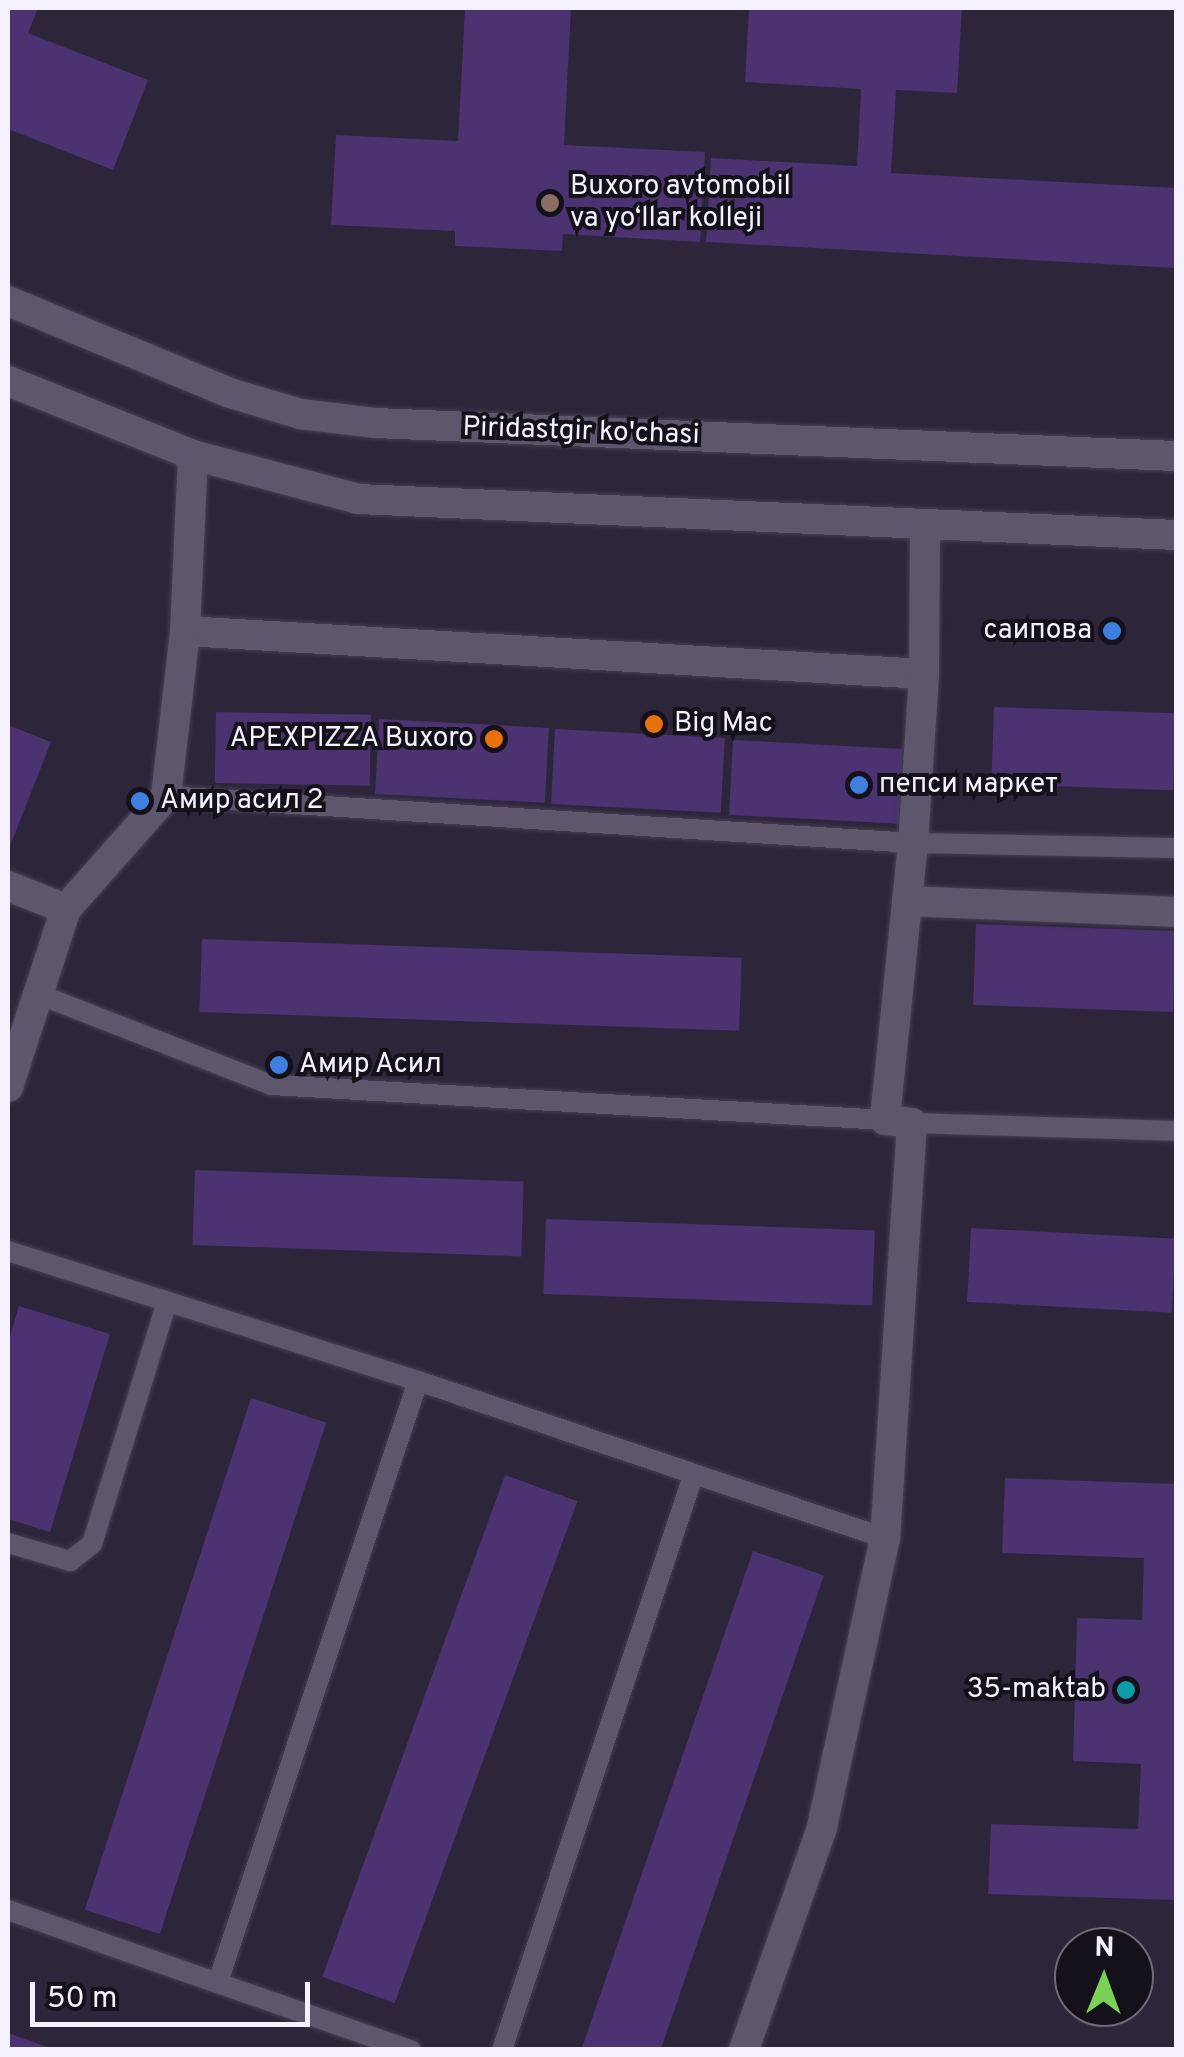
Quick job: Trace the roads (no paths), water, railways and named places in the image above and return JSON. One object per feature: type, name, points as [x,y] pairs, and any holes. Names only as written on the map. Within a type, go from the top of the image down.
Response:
[{"type":"street","name":"Piridastgir ko'chasi","points":[[8,301],[230,393],[318,416],[375,424],[1176,456]]},
{"type":"street","points":[[8,380],[193,455],[358,500],[1176,535]]},
{"type":"street","points":[[8,1087],[66,909],[166,796],[184,631],[193,455]]},
{"type":"street","points":[[744,2050],[822,1828],[885,1538],[907,901],[924,674],[925,524]]},
{"type":"street","points":[[184,631],[924,674]]},
{"type":"street","points":[[8,886],[66,909]]},
{"type":"street","points":[[907,901],[1176,912]]},
{"type":"lane","points":[[166,796],[913,843],[1176,848]]},
{"type":"lane","points":[[38,994],[271,1085],[898,1122],[1176,1131]]},
{"type":"lane","points":[[8,1251],[418,1381],[885,1538]]},
{"type":"lane","points":[[8,1543],[70,1561],[92,1544],[166,1302]]},
{"type":"lane","points":[[218,1982],[418,1381]]},
{"type":"lane","points":[[502,2050],[693,1476]]},
{"type":"lane","points":[[8,1910],[411,2050]]},
{"type":"place","name":"Buxoro avtomobil va yo‘llar kolleji","points":[[550,203]]},
{"type":"place","name":"саипова","points":[[1112,631]]},
{"type":"place","name":"Big Mac","points":[[654,724]]},
{"type":"place","name":"APEXPIZZA Buxoro","points":[[494,739]]},
{"type":"place","name":"пепси маркет","points":[[859,785]]},
{"type":"place","name":"Амир асил 2","points":[[140,801]]},
{"type":"place","name":"Амир Асил","points":[[279,1065]]},
{"type":"place","name":"35-maktab","points":[[1126,1690]]}]
